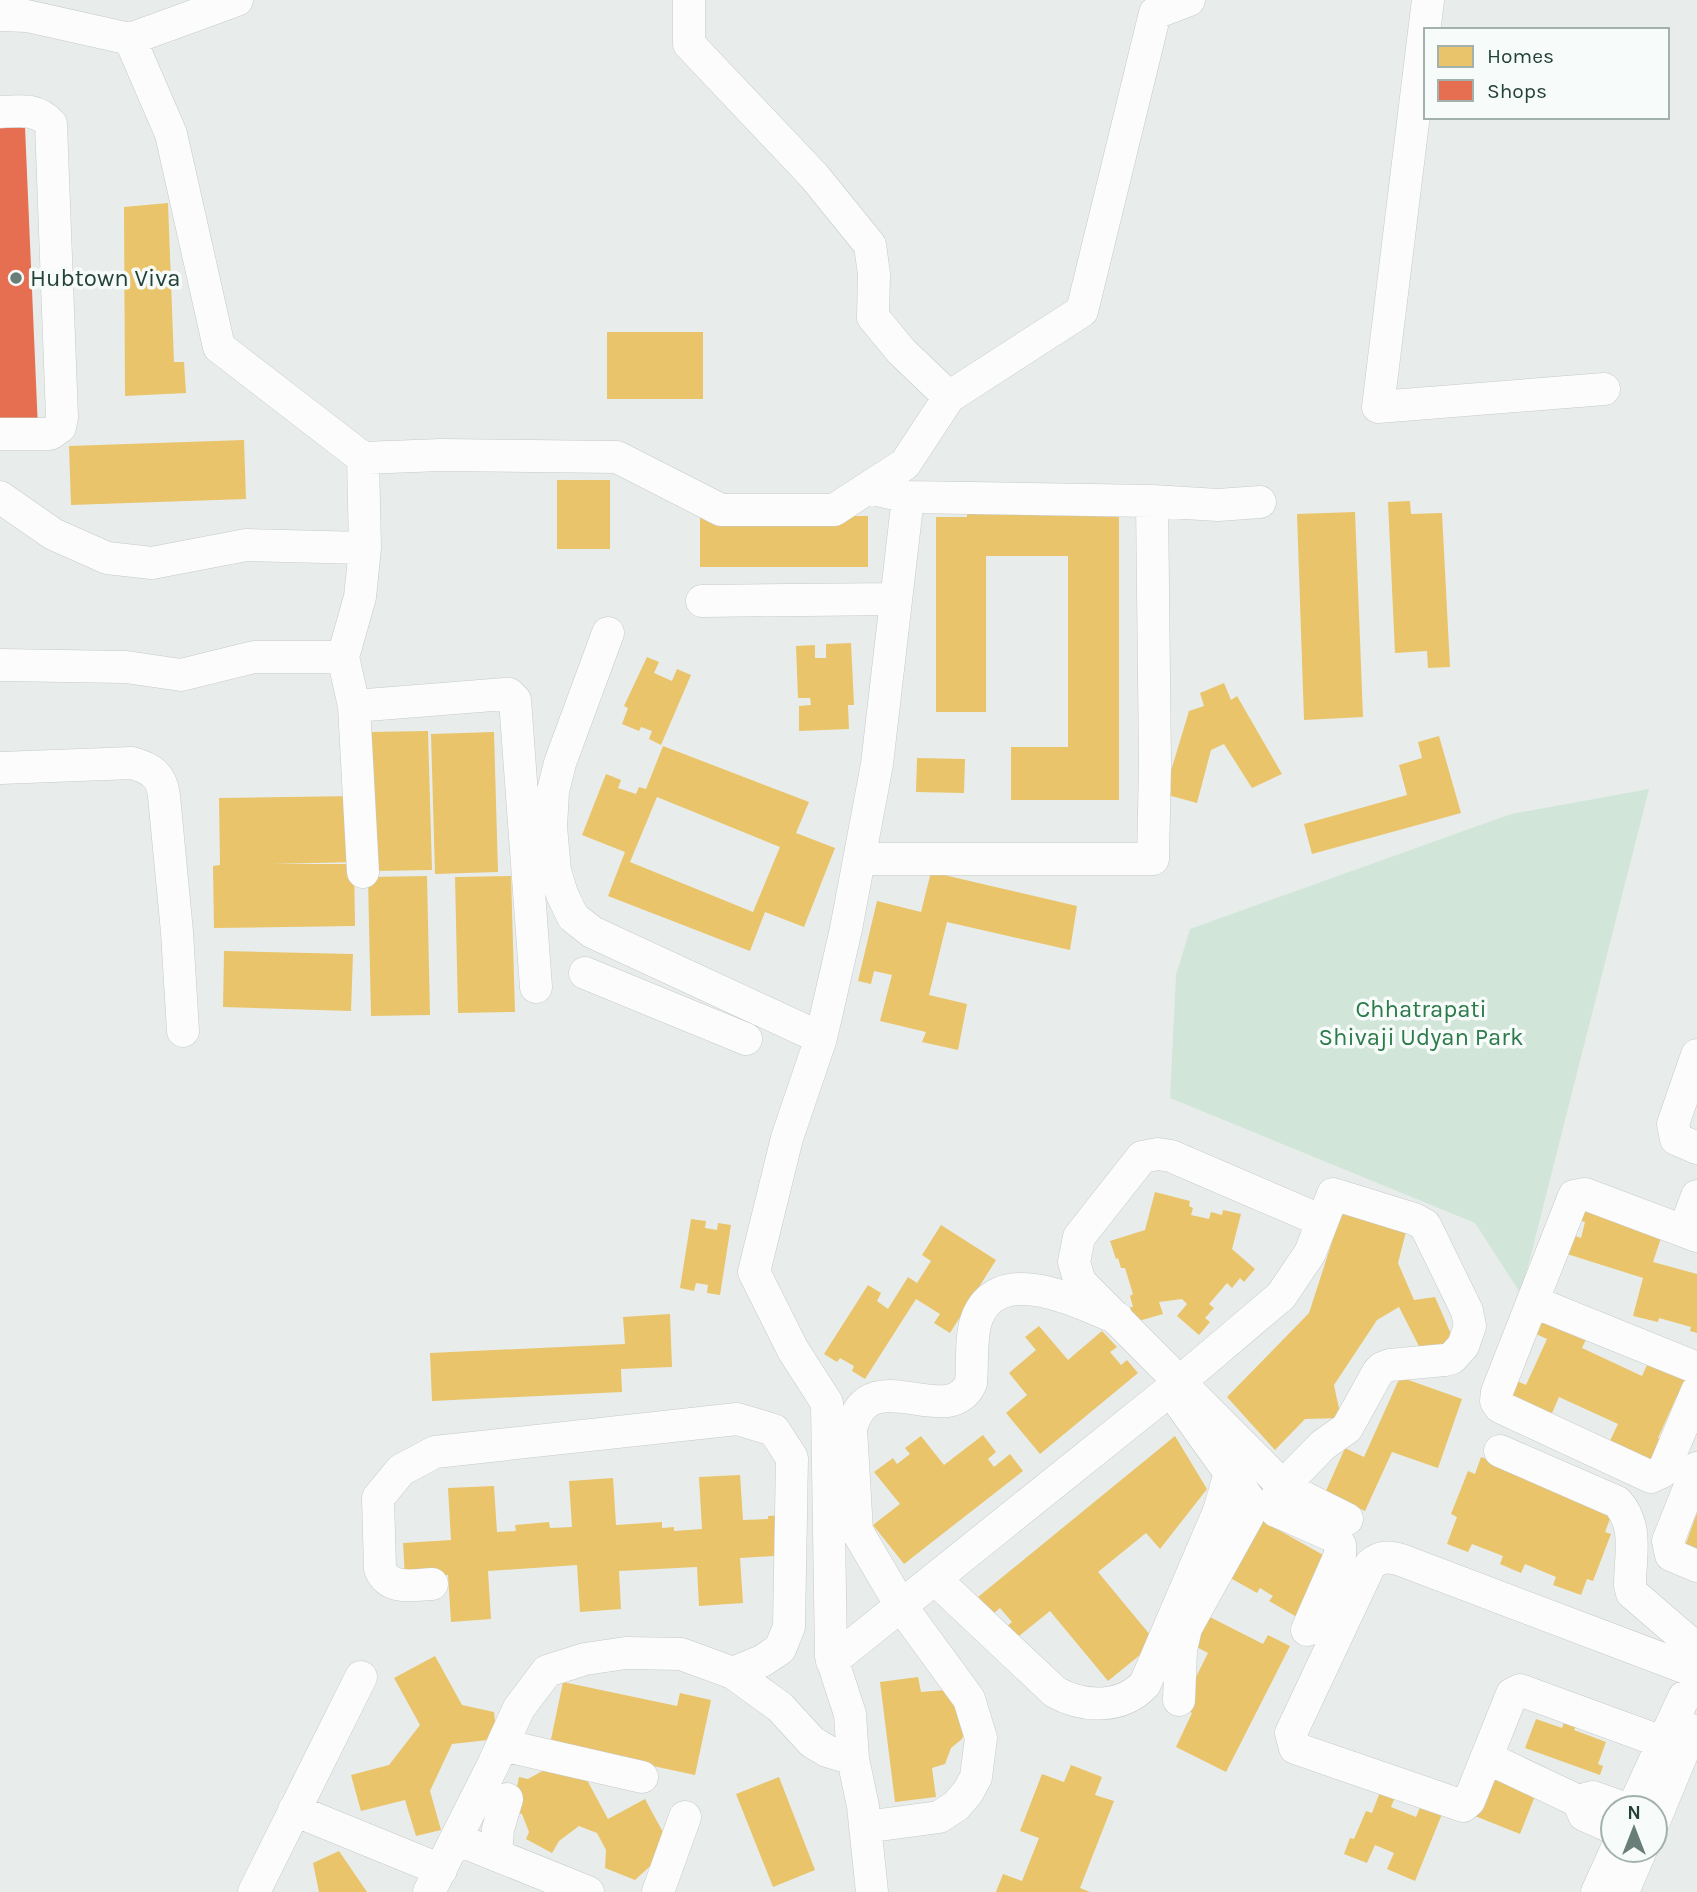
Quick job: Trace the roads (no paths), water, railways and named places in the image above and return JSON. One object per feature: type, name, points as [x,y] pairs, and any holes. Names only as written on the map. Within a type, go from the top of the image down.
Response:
[{"type":"street","points":[[0,15],[27,16],[131,39],[237,0]]},
{"type":"street","points":[[689,0],[689,44],[814,176],[870,245],[874,274],[873,317],[901,351],[948,397]]},
{"type":"street","points":[[131,39],[171,134],[219,348],[363,458],[441,455],[617,457],[721,510],[834,510],[905,464],[948,397],[1082,311],[1152,7],[1189,0]]},
{"type":"street","points":[[1425,28],[1428,0]]},
{"type":"street","points":[[1424,33],[1378,407],[1604,389]]},
{"type":"street","points":[[0,112],[34,112],[51,124],[62,417],[60,427],[50,434],[0,434]]},
{"type":"street","points":[[363,458],[365,548],[360,597],[343,657],[354,706],[363,872]]},
{"type":"street","points":[[867,488],[908,497],[1152,501],[1218,505],[1260,502]]},
{"type":"street","points":[[0,497],[53,534],[107,558],[152,563],[246,545],[365,548]]},
{"type":"street","points":[[872,1892],[865,1827],[853,1759],[850,1714],[832,1661],[827,1403],[793,1350],[754,1272],[788,1138],[821,1038],[846,929],[877,764],[908,497]]},
{"type":"street","points":[[859,859],[1153,859],[1155,764],[1152,501]]},
{"type":"street","points":[[702,601],[894,600]]},
{"type":"street","points":[[608,633],[559,763],[553,791],[551,827],[555,870],[573,917],[592,932],[821,1038]]},
{"type":"street","points":[[0,665],[126,667],[181,675],[254,657],[343,657]]},
{"type":"street","points":[[354,706],[505,694],[515,700],[536,987]]},
{"type":"street","points":[[0,768],[132,763],[146,767],[156,774],[163,785],[183,1031]]},
{"type":"street","points":[[585,972],[747,1039]]},
{"type":"street","points":[[663,1004],[677,972]]},
{"type":"street","points":[[1697,1055],[1673,1134],[1679,1142],[1697,1148]]},
{"type":"street","points":[[1322,1221],[1171,1156],[1149,1155],[1142,1157],[1079,1237],[1074,1262],[1080,1282],[1117,1318],[1175,1385],[1283,1486],[1347,1519]]},
{"type":"street","points":[[1582,1175],[1695,1216]]},
{"type":"street","points":[[832,1661],[1175,1385],[1281,1296],[1310,1253],[1333,1194],[1420,1221],[1428,1229],[1463,1299],[1470,1326],[1463,1346],[1452,1358],[1439,1362],[1390,1366],[1378,1372],[1347,1428],[1323,1445],[1283,1486],[1273,1504],[1274,1510],[1333,1536],[1338,1540],[1341,1549],[1307,1630]]},
{"type":"street","points":[[1695,1216],[1577,1194],[1497,1392],[1496,1401],[1500,1407],[1651,1476],[1662,1472],[1665,1467],[1697,1391]]},
{"type":"street","points":[[865,1827],[939,1817],[956,1807],[976,1777],[981,1738],[969,1699],[901,1606],[857,1531],[851,1429],[859,1408],[875,1397],[890,1395],[942,1402],[968,1390],[971,1383],[976,1321],[987,1301],[1000,1292],[1014,1288],[1032,1289],[1117,1318]]},
{"type":"street","points":[[1534,1302],[1697,1368]]},
{"type":"street","points":[[1175,1385],[1250,1502],[1250,1511],[1186,1628],[1181,1650],[1179,1700]]},
{"type":"street","points":[[432,1584],[394,1585],[384,1578],[380,1569],[378,1498],[401,1470],[435,1452],[737,1419],[774,1430],[792,1458],[789,1627],[780,1649],[762,1661],[733,1673]]},
{"type":"street","points":[[1500,1451],[1617,1502],[1630,1522],[1632,1592],[1697,1649]]},
{"type":"street","points":[[1697,1468],[1668,1546],[1675,1559],[1697,1566]]},
{"type":"street","points":[[935,1579],[1055,1692],[1070,1700],[1086,1703],[1115,1702],[1129,1698],[1145,1684],[1219,1511],[1230,1473]]},
{"type":"street","points":[[1669,1748],[1520,1690],[1512,1694],[1469,1801],[1463,1806],[1295,1748],[1291,1733],[1370,1565],[1384,1557],[1401,1560],[1697,1672]]},
{"type":"street","points":[[294,1810],[435,1881],[519,1708],[547,1671],[585,1659],[626,1653],[681,1654],[733,1673],[780,1707],[811,1742],[827,1751],[853,1759]]},
{"type":"street","points":[[254,1892],[361,1677]]},
{"type":"street","points":[[1660,1794],[1669,1748],[1684,1697],[1697,1689]]},
{"type":"street","points":[[1599,1799],[1593,1797],[1578,1801],[1497,1765],[1525,1704],[1669,1748]]},
{"type":"street","points":[[1641,1794],[1669,1748],[1697,1719]]},
{"type":"street","points":[[502,1745],[642,1777]]},
{"type":"street","points":[[496,1855],[498,1829],[507,1799]]},
{"type":"street","points":[[1578,1801],[1584,1815],[1599,1822]]},
{"type":"street","points":[[659,1892],[685,1817]]},
{"type":"street","points":[[456,1839],[588,1892]]},
{"type":"street","points":[[1597,1892],[1610,1864]]},
{"type":"street","points":[[1623,1892],[1635,1864]]},
{"type":"place","name":"Hubtown Viva","points":[[16,278]]},
{"type":"park label","name":"Chhatrapati Shivaji Udyan Park","points":[[1421,1023]]}]
